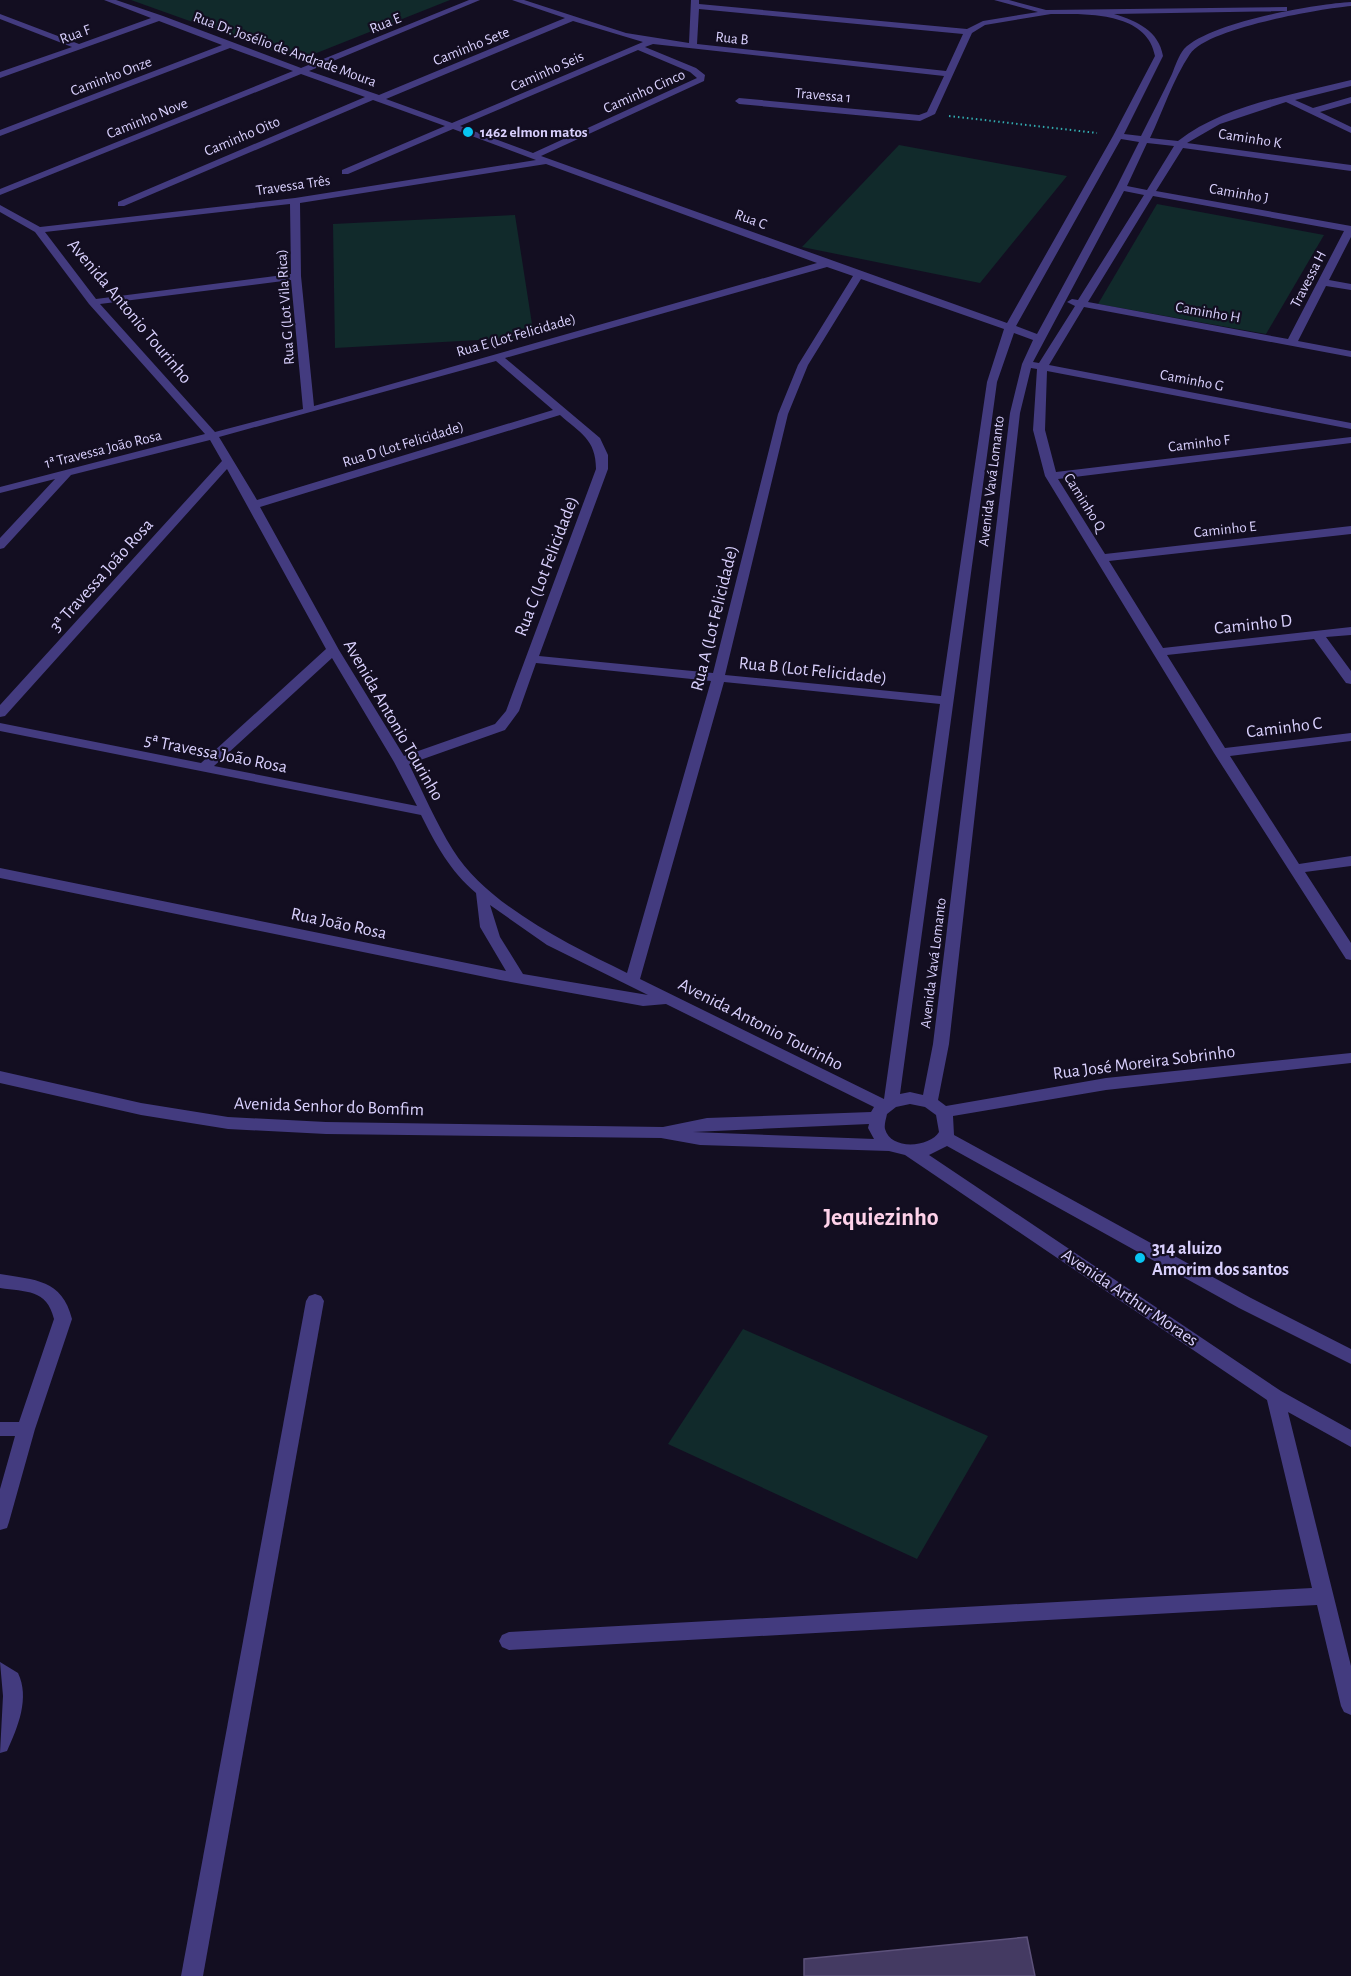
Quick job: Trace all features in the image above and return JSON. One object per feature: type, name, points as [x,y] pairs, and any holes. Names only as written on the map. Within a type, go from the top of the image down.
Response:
[{"type":"street","name":"Rua Dr. Josélio de Andrade Moura","points":[[108,0],[305,70],[452,127]]},
{"type":"street","name":"Rua E","points":[[305,70],[476,0]]},
{"type":"street","name":"Rua B","points":[[516,0],[652,41],[950,74]]},
{"type":"street","points":[[998,0],[1051,12]]},
{"type":"street","points":[[1074,0],[1077,12]]},
{"type":"street","points":[[693,47],[695,3],[968,32]]},
{"type":"street","points":[[931,114],[968,32],[974,27],[996,20],[1051,12],[1247,11],[1351,4]]},
{"type":"street","name":"Avenida Vavá Lomanto","points":[[930,1102],[940,1044],[1014,423],[1027,364],[1121,188],[1180,62],[1198,42],[1233,28],[1331,6]]},
{"type":"street","name":"Avenida Vavá Lomanto","points":[[884,1109],[949,701],[980,451],[992,382],[1010,328],[1118,136],[1159,57],[1159,49],[1142,28],[1099,11]]},
{"type":"street","points":[[0,16],[80,47]]},
{"type":"street","name":"Rua F","points":[[0,75],[160,18]]},
{"type":"street","name":"Caminho Sete","points":[[377,97],[573,18]]},
{"type":"street","name":"Caminho Seis","points":[[345,172],[652,41]]},
{"type":"street","name":"Caminho Onze","points":[[0,134],[232,44]]},
{"type":"street","name":"Caminho Cinco","points":[[532,156],[701,79],[701,75],[693,70],[637,46]]},
{"type":"street","name":"Caminho Nove","points":[[0,192],[305,70]]},
{"type":"street","name":"Caminho Q","points":[[1351,84],[1239,113],[1196,130],[1181,143],[1042,367],[1039,430],[1052,476],[1221,753],[1351,955]]},
{"type":"street","name":"Caminho Oito","points":[[121,204],[377,97]]},
{"type":"street","points":[[1289,100],[1351,130]]},
{"type":"street","points":[[1313,111],[1351,100]]},
{"type":"street","name":"Travessa 1","points":[[739,101],[905,117],[920,118],[931,114]]},
{"type":"street","name":"Rua C","points":[[452,127],[532,156],[551,160],[859,275],[1039,338]]},
{"type":"street","name":"Caminho K","points":[[1118,136],[1351,168]]},
{"type":"street","name":"Travessa Três","points":[[38,230],[295,201],[551,160]]},
{"type":"street","name":"Caminho J","points":[[1121,188],[1350,229]]},
{"type":"street","name":"Rua G (Lot Vila Rica)","points":[[295,201],[296,276],[309,411]]},
{"type":"street","name":"Avenida Antonio Tourinho","points":[[0,208],[38,230],[93,302],[213,436],[254,505],[333,650],[401,762],[447,852],[466,877],[505,910],[552,942],[632,983],[670,998],[884,1109]]},
{"type":"street","points":[[0,219],[14,216]]},
{"type":"street","name":"Travessa H","points":[[1292,342],[1350,229]]},
{"type":"street","name":"Rua E (Lot Felicidade)","points":[[213,436],[309,411],[828,263]]},
{"type":"street","name":"Rua A (Lot Felicidade)","points":[[632,983],[718,679],[783,414],[803,365],[859,275]]},
{"type":"street","points":[[93,302],[296,276]]},
{"type":"street","points":[[1323,282],[1351,288]]},
{"type":"street","name":"Caminho H","points":[[1060,300],[1351,354]]},
{"type":"street","name":"Rua C (Lot Felicidade)","points":[[401,762],[468,740],[500,726],[512,711],[602,469],[602,455],[597,440],[496,356]]},
{"type":"street","name":"Caminho G","points":[[1027,364],[1351,426]]},
{"type":"street","name":"Rua D (Lot Felicidade)","points":[[254,505],[561,411]]},
{"type":"street","name":"1ª Travessa João Rosa","points":[[0,490],[213,436]]},
{"type":"street","name":"Caminho F","points":[[1052,476],[1351,440]]},
{"type":"street","name":"3ª Travessa João Rosa","points":[[0,713],[228,461]]},
{"type":"street","points":[[0,545],[67,473]]},
{"type":"street","name":"Caminho E","points":[[1102,558],[1351,530]]},
{"type":"street","name":"Caminho D","points":[[1160,652],[1351,631]]},
{"type":"street","points":[[1318,635],[1351,680]]},
{"type":"street","points":[[202,769],[333,650]]},
{"type":"street","name":"Rua B (Lot Felicidade)","points":[[530,659],[949,701]]},
{"type":"street","name":"5ª Travessa João Rosa","points":[[0,727],[426,812]]},
{"type":"street","name":"Caminho C","points":[[1221,753],[1351,737]]},
{"type":"street","points":[[1294,869],[1351,861]]},
{"type":"street","name":"Rua João Rosa","points":[[0,873],[518,978],[643,1001],[670,998]]},
{"type":"street","points":[[483,891],[482,912],[485,920],[518,978]]},
{"type":"street","name":"Rua José Moreira Sobrinho","points":[[944,1112],[1106,1084],[1351,1058]]},
{"type":"street","name":"Avenida Senhor do Bomfim","points":[[0,1077],[141,1109],[228,1123],[326,1128],[661,1132],[720,1140],[891,1145]]},
{"type":"street","points":[[910,1098],[930,1102],[944,1112],[949,1125],[945,1138],[931,1148],[911,1151],[891,1145],[881,1137],[876,1128],[884,1109],[910,1098]]},
{"type":"street","name":"Avenida Senhor do Bomfim","points":[[661,1132],[707,1124],[884,1109]]},
{"type":"street","points":[[945,1138],[1245,1304],[1351,1357]]},
{"type":"street","name":"Avenida Arthur Moraes","points":[[911,1151],[1275,1396],[1351,1439]]},
{"type":"street","points":[[0,1281],[51,1292],[61,1303],[63,1319],[26,1429],[0,1522]]},
{"type":"street","points":[[192,1976],[315,1301]]},
{"type":"street","points":[[1275,1396],[1351,1706]]},
{"type":"street","points":[[0,1429],[26,1429]]},
{"type":"street","points":[[508,1641],[1323,1596]]},
{"type":"street","points":[[0,1671],[11,1679],[14,1691],[13,1706],[0,1744]]},
{"type":"path","points":[[931,114],[1118,136]]},
{"type":"green space","points":[[131,0],[450,0],[299,60]]},
{"type":"green space","points":[[899,145],[1067,176],[980,283],[802,247]]},
{"type":"green space","points":[[1157,204],[1324,235],[1266,334],[1098,304]]},
{"type":"green space","points":[[515,215],[534,337],[335,348],[333,224]]},
{"type":"green space","points":[[743,1329],[988,1436],[917,1559],[668,1444]]},
{"type":"building","points":[[1027,1937],[1035,1976],[804,1976],[804,1959]]},
{"type":"place","name":"1462 elmon matos","points":[[468,132]]},
{"type":"place","name":"314 aluizo Amorim dos santos","points":[[1140,1258]]},
{"type":"district","name":"Jequiezinho","points":[[881,1217]]}]
